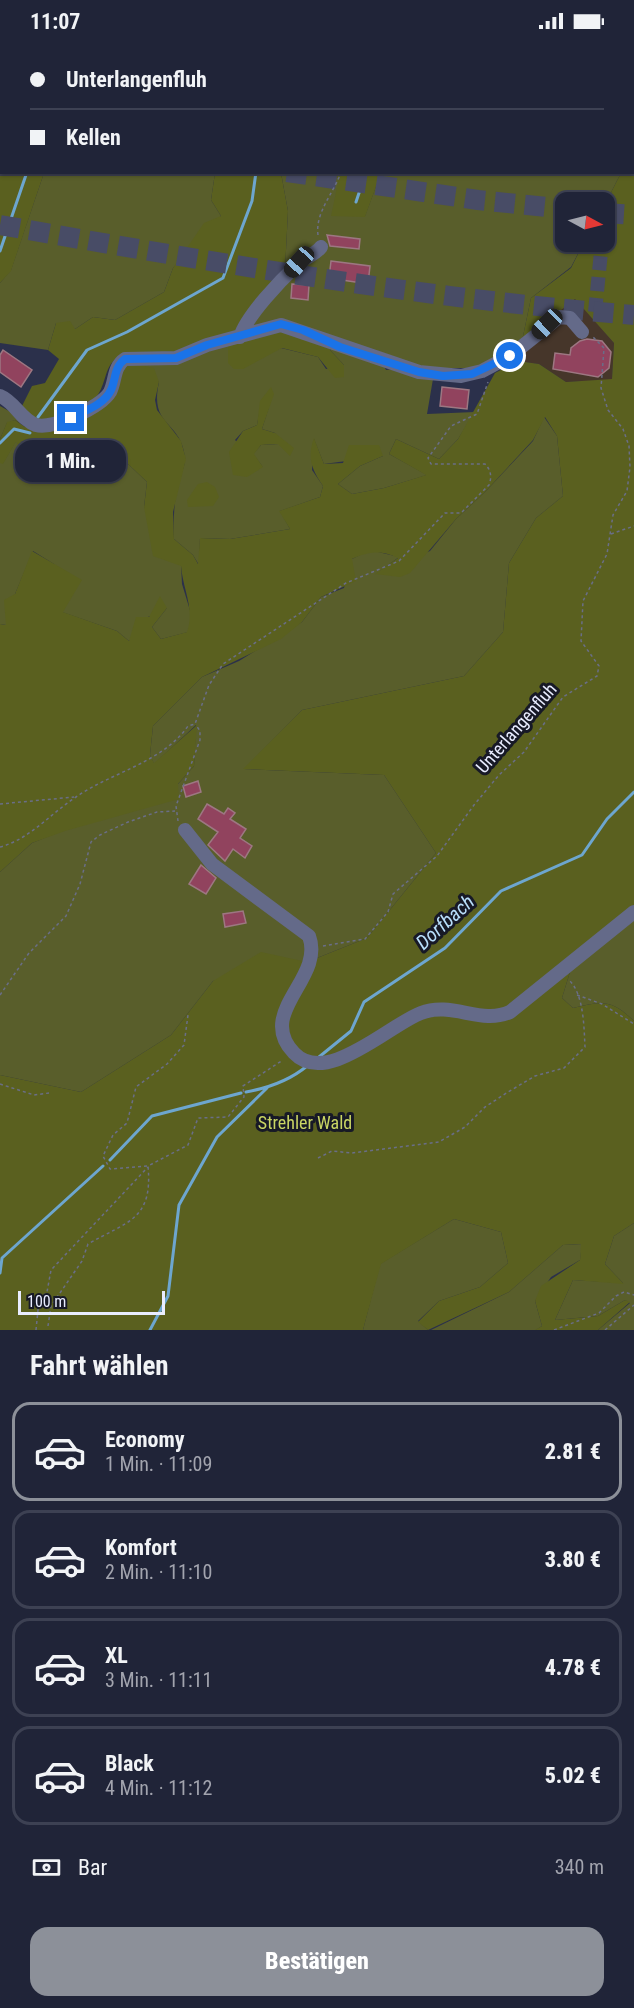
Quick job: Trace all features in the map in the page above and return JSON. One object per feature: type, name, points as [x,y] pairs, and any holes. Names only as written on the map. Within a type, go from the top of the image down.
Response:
[{"type":"street","points":[[240,337],[248,322],[292,270],[321,248]]},
{"type":"street","points":[[0,396],[13,404],[32,423],[44,426],[53,424],[101,401],[111,390],[116,369],[125,359],[169,360],[207,345],[281,324],[419,372],[461,376],[492,367],[510,356],[559,317],[570,318],[582,332]]},
{"type":"street","points":[[185,830],[212,864],[309,936],[313,946],[307,971],[283,1013],[281,1021],[284,1038],[294,1054],[311,1062],[344,1057],[409,1018],[431,1009],[448,1008],[488,1017],[501,1016],[525,1001],[634,912]]},
{"type":"path","points":[[321,248],[318,218],[334,191],[340,174]]},
{"type":"path","name":"Unterlangenfluh","points":[[313,946],[365,939],[388,912],[393,894],[436,855],[474,804],[524,752],[563,697],[597,676],[599,666],[580,641],[584,601],[606,554],[613,515],[627,491],[630,467],[629,446],[623,429],[608,410],[603,396],[600,382],[604,348],[598,339],[582,332]]},
{"type":"path","points":[[195,724],[209,685],[223,664],[346,583],[399,561],[445,513],[461,513],[489,485],[491,474],[485,464],[434,465],[428,458],[451,426],[477,414],[492,367]]},
{"type":"path","points":[[610,534],[634,526]]},
{"type":"path","points":[[0,847],[17,842],[76,796],[150,758],[176,740],[188,726],[195,724]]},
{"type":"path","points":[[185,830],[178,822],[175,811],[184,778],[200,740],[200,729],[195,724]]},
{"type":"path","points":[[0,804],[76,796]]},
{"type":"path","points":[[0,995],[29,953],[66,916],[80,884],[92,842],[100,835],[128,822],[157,812],[175,811]]},
{"type":"path","points":[[318,1158],[332,1151],[352,1153],[439,1142],[465,1127],[485,1107],[508,1092],[536,1076],[564,1068],[585,1047],[577,995],[573,984],[559,971]]},
{"type":"path","points":[[577,995],[602,1004],[634,1024]]},
{"type":"path","points":[[148,1166],[110,1168],[103,1156],[113,1135],[127,1123],[136,1087],[167,1064],[184,1045],[188,1015]]},
{"type":"path","points":[[36,1330],[39,1300],[46,1292],[51,1270],[148,1166],[188,1144],[198,1118],[228,1117],[244,1097],[243,1086],[267,1068],[294,1054]]},
{"type":"path","points":[[0,1084],[34,1095],[49,1093]]},
{"type":"path","points":[[48,1326],[51,1306],[82,1261],[88,1244],[126,1226],[145,1206],[150,1186],[148,1166]]},
{"type":"path","points":[[554,1330],[599,1313],[616,1296],[624,1292],[634,1295]]},
{"type":"path","points":[[605,1330],[634,1305]]},
{"type":"shaded area","points":[[575,298],[614,343],[612,380],[566,382],[539,364],[518,361],[522,341]]},
{"type":"green space","points":[[0,174],[44,174],[11,271],[0,283]]},
{"type":"green space","points":[[44,174],[215,174],[211,200],[221,216],[173,268],[164,292],[115,320],[93,317],[75,329],[56,323],[48,350],[0,343],[0,283],[11,270]]},
{"type":"green space","points":[[215,174],[281,174],[288,211],[285,270],[232,336],[181,355],[120,356],[109,367],[99,392],[81,416],[42,423],[21,408],[32,386],[45,383],[59,359],[48,350],[56,323],[70,321],[75,329],[93,317],[115,320],[164,292],[173,268],[204,223],[221,216],[211,200]]},
{"type":"green space","points":[[281,174],[328,174],[339,177],[365,216],[381,174],[545,174],[546,176],[548,174],[620,174],[611,192],[555,192],[555,252],[579,252],[571,267],[531,298],[522,341],[513,349],[476,368],[431,368],[252,327],[285,270],[288,211]]},
{"type":"green space","points":[[328,174],[381,174],[365,217],[331,216],[339,178]]},
{"type":"green space","name":"Strehler Wald","points":[[620,174],[634,174],[634,916],[573,962],[562,998],[573,1008],[599,1003],[613,1005],[634,1021],[634,1223],[614,1236],[605,1264],[624,1284],[573,1280],[555,1320],[598,1316],[625,1300],[630,1302],[598,1330],[535,1330],[542,1326],[535,1301],[541,1286],[580,1260],[581,1244],[563,1245],[509,1292],[428,1330],[418,1322],[439,1301],[480,1287],[508,1263],[501,1232],[454,1219],[381,1264],[363,1330],[0,1330],[0,1075],[81,1092],[171,1035],[213,981],[261,952],[307,962],[367,938],[436,853],[384,775],[243,769],[302,710],[464,676],[503,632],[509,563],[536,518],[563,496],[557,436],[545,417],[533,440],[485,492],[456,519],[410,573],[400,577],[375,574],[398,558],[386,554],[370,553],[352,559],[356,581],[321,597],[302,622],[281,639],[202,677],[153,726],[150,755],[154,763],[197,725],[194,766],[178,784],[179,799],[65,831],[32,843],[0,872],[0,624],[6,625],[4,600],[15,594],[32,551],[82,580],[63,612],[117,631],[129,641],[136,617],[149,617],[160,596],[167,608],[152,627],[161,639],[187,632],[190,615],[181,566],[153,556],[144,507],[147,482],[107,444],[93,449],[72,465],[61,469],[36,466],[16,442],[3,464],[0,463],[0,439],[7,422],[15,420],[25,427],[71,429],[92,414],[120,367],[136,364],[154,368],[159,382],[155,400],[157,410],[181,441],[186,459],[173,512],[174,539],[193,555],[198,564],[200,538],[230,539],[290,529],[279,511],[320,497],[323,486],[313,468],[311,457],[314,438],[324,464],[343,463],[349,445],[379,445],[383,456],[360,466],[338,484],[352,494],[384,488],[426,475],[389,454],[396,439],[439,459],[458,439],[495,373],[518,361],[539,364],[566,382],[612,379],[614,343],[575,299],[522,341],[531,298],[571,268],[579,252],[615,252],[615,192],[611,192]]},
{"type":"green space","points":[[282,329],[332,347],[330,350],[344,365],[344,377],[335,378],[318,357],[282,348],[243,369],[234,369],[228,363],[228,343]]},
{"type":"green space","points":[[228,343],[262,357],[281,348],[318,357],[326,369],[344,365],[330,350],[332,347],[383,364],[386,370],[394,369],[433,379],[427,414],[475,412],[458,439],[439,459],[396,439],[389,454],[427,475],[384,488],[352,494],[338,484],[360,466],[383,456],[324,464],[314,439],[312,470],[323,486],[320,497],[280,511],[290,529],[230,539],[200,538],[199,565],[193,555],[174,539],[176,494],[185,461],[182,445],[158,408],[159,382],[136,364]],"holes":[[[269,407],[262,429],[275,433],[278,444],[261,445],[253,454],[263,467],[235,440],[243,431],[257,425],[259,414]]]},
{"type":"green space","points":[[271,387],[274,394],[262,429],[275,433],[294,448],[290,456],[278,444],[261,445],[254,454],[263,467],[247,477],[233,475],[229,452],[243,431],[257,425],[260,401]]},
{"type":"green space","points":[[0,406],[16,415],[20,423],[15,420],[7,423],[0,439]]},
{"type":"green space","points":[[544,417],[557,436],[563,496],[536,518],[509,563],[503,632],[464,676],[302,710],[244,769],[384,775],[436,853],[367,938],[307,962],[213,981],[171,1035],[81,1092],[0,1075],[0,872],[32,843],[178,784],[194,766],[196,725],[154,764],[150,755],[153,726],[202,677],[239,661],[302,622],[321,597],[344,588],[352,559],[370,550],[399,557],[376,574],[430,551],[456,519],[533,441]]},
{"type":"green space","points":[[16,441],[36,466],[72,465],[94,447],[107,444],[147,482],[144,507],[181,565],[182,584],[192,617],[188,632],[161,639],[152,627],[167,608],[148,617],[129,641],[117,631],[62,612],[54,564],[33,551],[15,594],[6,625],[0,624],[0,463],[3,463]]},
{"type":"green space","points":[[207,482],[215,487],[219,497],[213,506],[188,507],[187,500],[198,484]]},
{"type":"green space","points":[[634,916],[634,1021],[613,1005],[599,1003],[573,1008],[562,998],[573,962]]},
{"type":"green space","points":[[454,1219],[501,1232],[508,1263],[480,1287],[439,1301],[418,1321],[428,1330],[363,1330],[380,1264]]},
{"type":"green space","points":[[634,1223],[634,1330],[598,1330],[630,1303],[625,1300],[598,1316],[555,1320],[573,1280],[623,1283],[605,1264],[614,1236]]},
{"type":"green space","points":[[582,1244],[580,1260],[551,1277],[535,1301],[542,1326],[536,1330],[431,1330],[509,1292],[563,1245]]},
{"type":"building","points":[[327,235],[360,239],[359,249],[330,246]]},
{"type":"building","points":[[331,261],[370,266],[368,284],[329,278]]},
{"type":"building","points":[[292,284],[309,285],[308,300],[291,298]]},
{"type":"building","points":[[587,339],[602,341],[611,352],[609,368],[598,377],[553,369],[555,353],[570,355],[571,348]]},
{"type":"building","points":[[3,350],[32,370],[21,387],[0,372],[0,355]]},
{"type":"building","points":[[442,387],[469,390],[467,409],[440,406]]},
{"type":"building","points":[[198,781],[201,792],[186,797],[183,786]]},
{"type":"building","points":[[207,804],[224,814],[228,808],[235,813],[230,819],[246,829],[240,838],[252,846],[245,858],[233,849],[225,861],[208,845],[218,832],[198,819]]},
{"type":"building","points":[[201,865],[216,878],[206,894],[189,884]]},
{"type":"building","points":[[243,911],[246,923],[225,927],[223,914]]},
{"type":"waterway","points":[[0,251],[26,174]]},
{"type":"waterway","points":[[38,417],[87,350],[127,332],[223,278],[252,201],[256,174]]},
{"type":"waterway","points":[[356,202],[365,174]]},
{"type":"waterway","points":[[0,443],[14,429],[30,433]]},
{"type":"waterway","name":"Dorfbach","points":[[319,1057],[351,1031],[364,1002],[445,948],[501,891],[582,855],[607,819],[634,792]]},
{"type":"waterway","name":"Dorfbach","points":[[246,1092],[278,1083],[307,1066]]},
{"type":"waterway","points":[[150,1330],[168,1296],[179,1205],[217,1137],[267,1088]]},
{"type":"waterway","name":"Dorfbach","points":[[110,1160],[152,1116],[241,1093]]},
{"type":"waterway","name":"Dorfbach","points":[[0,1273],[2,1258],[103,1166]]},
{"type":"tunnel","points":[[301,174],[478,200],[555,208]]},
{"type":"tunnel","points":[[615,214],[634,215]]},
{"type":"tunnel","points":[[0,225],[316,278],[475,299],[634,315]]},
{"type":"tunnel","points":[[595,312],[601,252]]},
{"type":"route","points":[[71,418],[93,407],[107,396],[111,390],[116,369],[125,359],[169,360],[207,345],[281,324],[303,330],[340,347],[419,372],[443,376],[472,374],[492,367],[510,356]]}]
